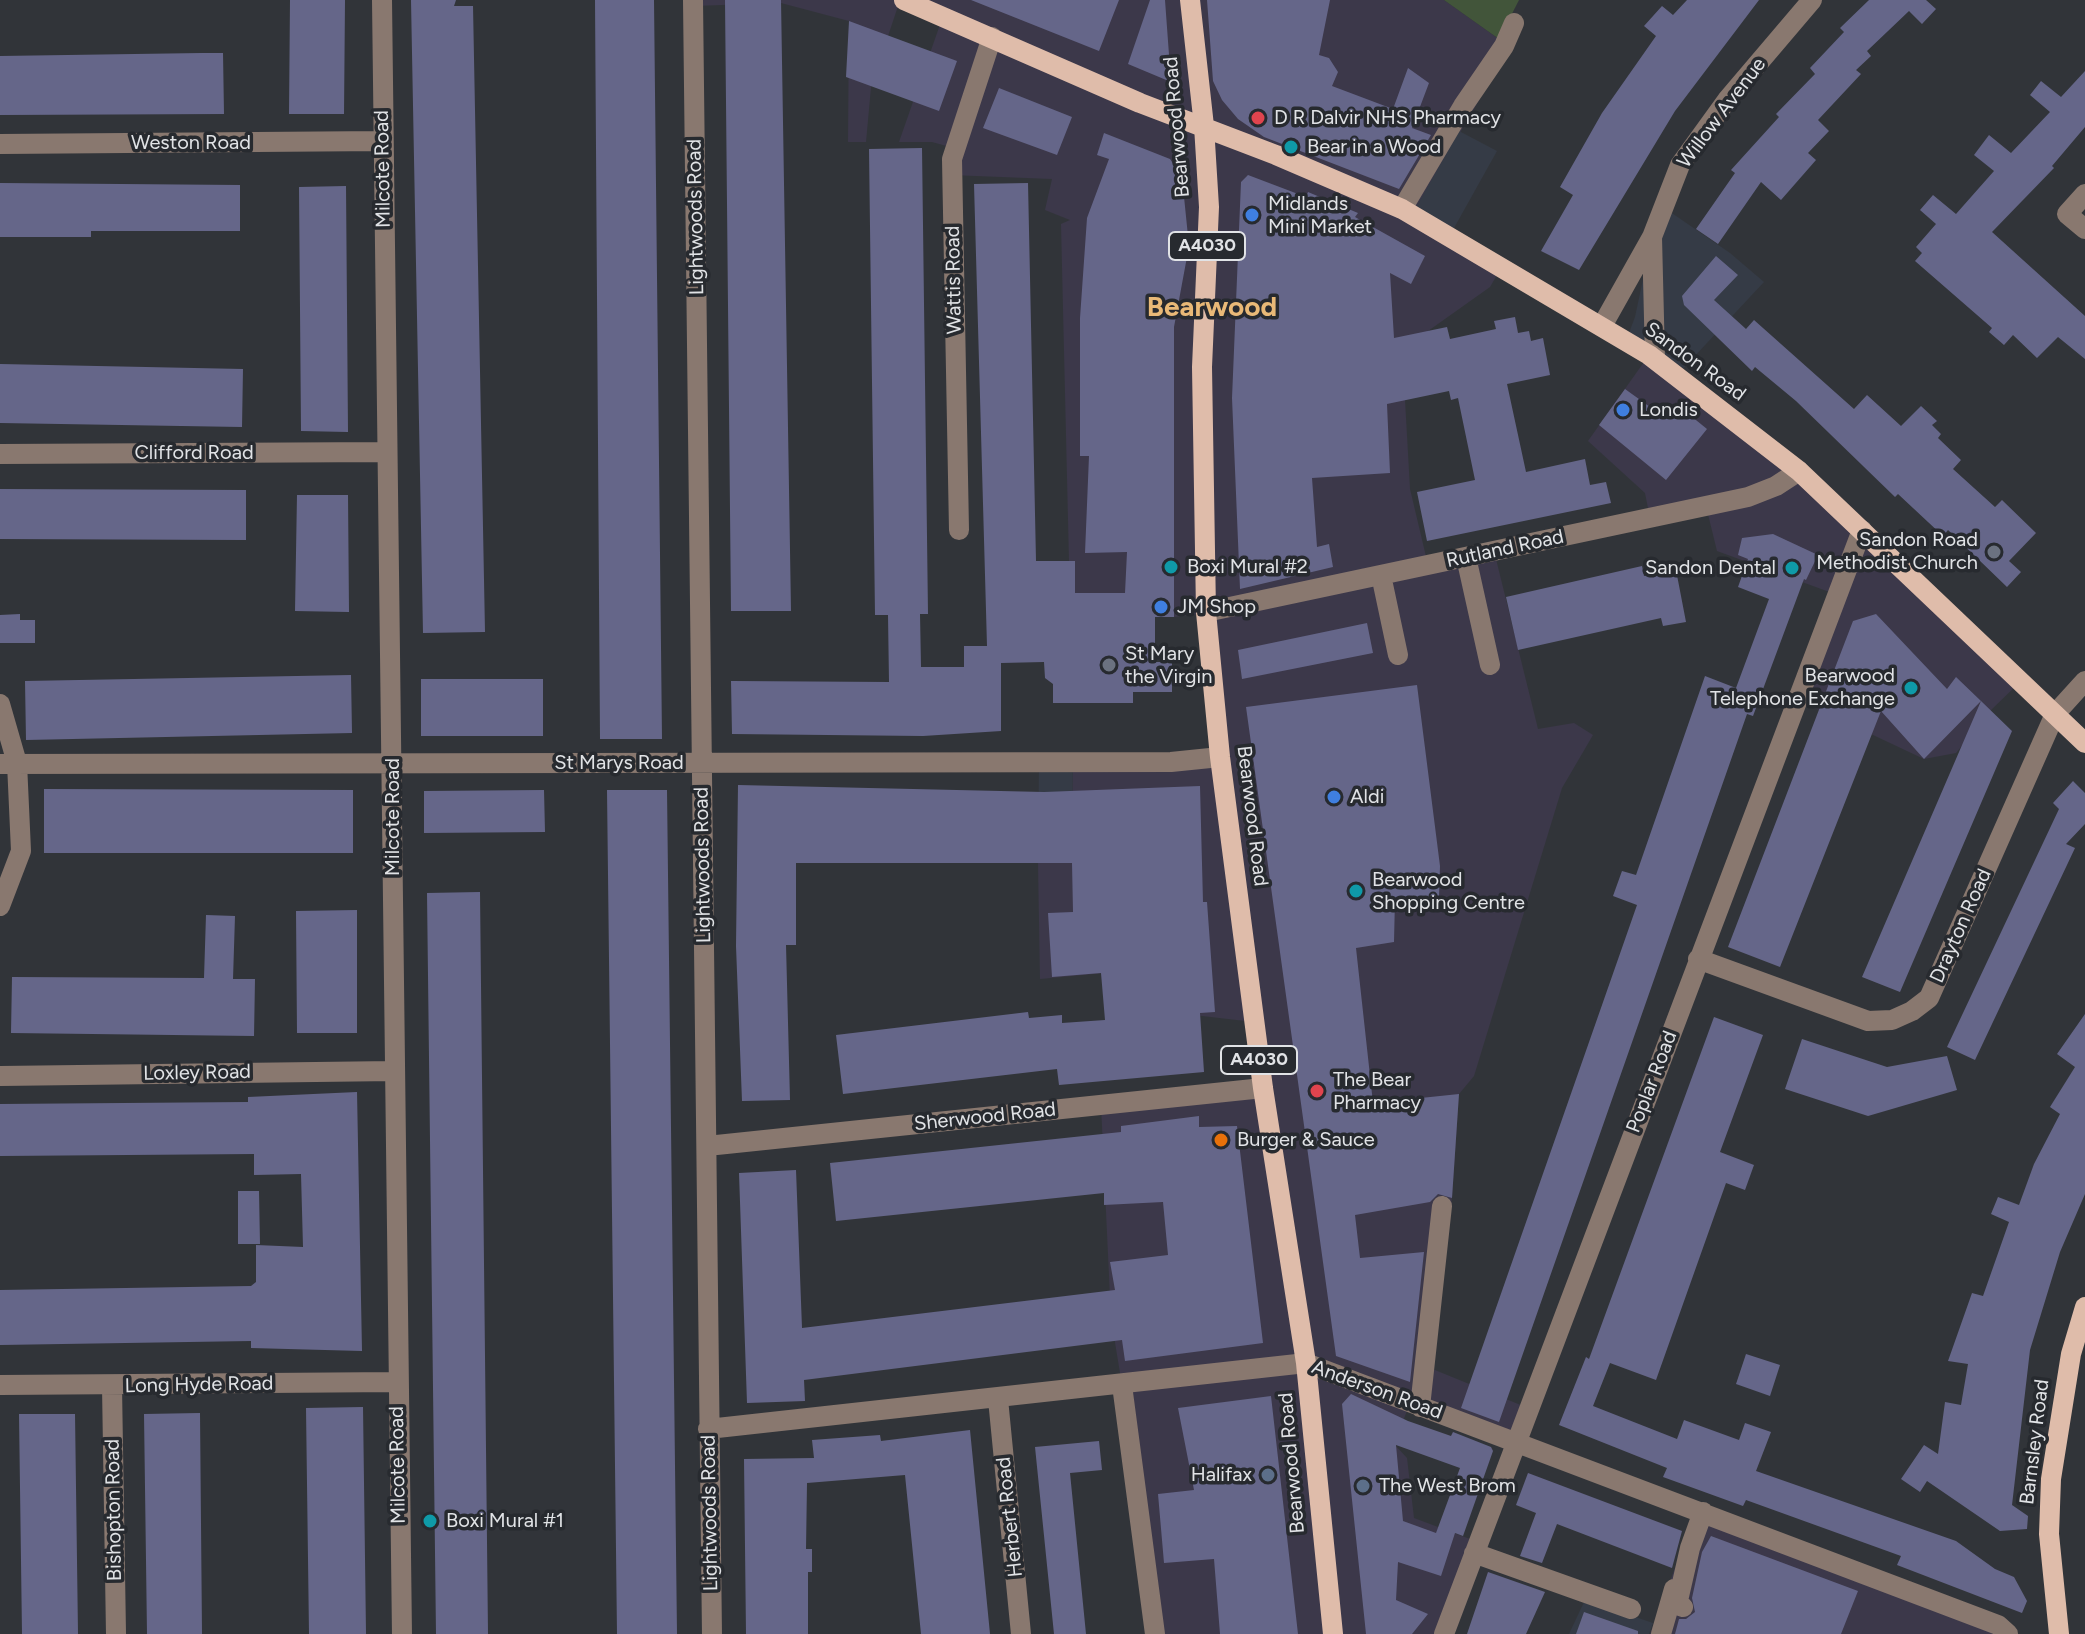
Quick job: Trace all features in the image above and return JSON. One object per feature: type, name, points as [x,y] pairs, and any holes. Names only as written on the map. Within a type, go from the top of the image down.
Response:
[{"type":"main road","name":"Sandon Road","points":[[904,0],[1140,103],[1204,126],[1402,209],[1655,359],[1799,471],[2085,743]]},
{"type":"main road","name":"Bearwood Road","points":[[1190,0],[1204,126],[1209,207],[1202,367],[1206,612],[1220,757],[1263,1088],[1306,1363],[1333,1634]]},
{"type":"main road","name":"Barnsley Road","points":[[2059,1634],[2049,1534],[2051,1479],[2071,1354],[2085,1307]]},
{"type":"street","name":"Milcote Road","points":[[382,0],[402,1634]]},
{"type":"street","name":"Lightwoods Road","points":[[693,0],[712,1634]]},
{"type":"street","name":"Willow Avenue","points":[[1602,326],[1652,237],[1680,165],[1727,100],[1812,0]]},
{"type":"street","points":[[1402,209],[1463,106],[1504,46],[1514,23]]},
{"type":"street","name":"Wattis Road","points":[[959,530],[952,159],[992,37]]},
{"type":"street","name":"Weston Road","points":[[0,144],[383,141]]},
{"type":"street","points":[[2085,194],[2067,214],[2085,229]]},
{"type":"street","name":"Willow Avenue","points":[[1652,237],[1655,359]]},
{"type":"street","name":"Clifford Road","points":[[0,454],[387,452]]},
{"type":"street","name":"Rutland Road","points":[[1206,612],[1748,497],[1776,486],[1799,471]]},
{"type":"street","name":"Poplar Road","points":[[1444,1634],[1862,530]]},
{"type":"street","points":[[1466,557],[1490,665]]},
{"type":"street","points":[[1381,575],[1398,655]]},
{"type":"street","name":"Drayton Road","points":[[1698,959],[1868,1021],[1892,1020],[1912,1011],[1929,998],[2055,714],[2085,681]]},
{"type":"street","points":[[0,704],[21,851],[0,906]]},
{"type":"street","name":"St Marys Road","points":[[9,763],[1171,762],[1220,757]]},
{"type":"street","name":"Loxley Road","points":[[0,1076],[394,1071]]},
{"type":"street","name":"Sherwood Road","points":[[707,1146],[1263,1088]]},
{"type":"street","points":[[1420,1407],[1442,1206]]},
{"type":"street","name":"Anderson Road","points":[[708,1429],[1306,1363],[1998,1625],[2008,1634]]},
{"type":"street","name":"Long Hyde Road","points":[[0,1385],[397,1382]]},
{"type":"street","points":[[1122,1385],[1155,1634]]},
{"type":"street","name":"Bishopton Road","points":[[112,1386],[116,1634]]},
{"type":"street","name":"Herbert Road","points":[[998,1399],[1021,1634]]},
{"type":"street","points":[[1661,1634],[1675,1584],[1703,1512]]},
{"type":"street","points":[[1683,1607],[1677,1605],[1690,1548]]},
{"type":"street","points":[[1474,1553],[1631,1609]]},
{"type":"shaded area","points":[[693,0],[900,0],[871,87],[866,142],[848,142],[849,21],[781,3],[693,6]]},
{"type":"shaded area","points":[[904,0],[1444,0],[1510,47],[1412,215],[1501,268],[1490,287],[1428,331],[1405,400],[1410,489],[1428,565],[1494,551],[1538,729],[1574,723],[1593,735],[1562,788],[1474,1076],[1459,1094],[1452,1198],[1430,1368],[1528,1408],[1516,1441],[1410,1403],[1394,1444],[1407,1458],[1414,1518],[1478,1542],[1444,1634],[1158,1634],[1132,1384],[1122,1385],[1111,1318],[1101,1105],[1263,1088],[1254,1022],[1185,1014],[1115,972],[1040,979],[1038,863],[1071,862],[1073,762],[1220,756],[1205,613],[1174,617],[1023,615],[1069,561],[1061,224],[1070,220],[1045,210],[1052,179],[951,175],[954,148],[932,142],[899,142],[943,16]]},
{"type":"shaded area","points":[[1459,131],[1497,151],[1449,237],[1412,215]]},
{"type":"shaded area","points":[[1663,207],[1730,253],[1764,282],[1677,375],[1626,341],[1635,317],[1652,237]]},
{"type":"shaded area","points":[[1649,355],[1799,471],[2021,681],[1991,710],[1956,753],[1924,759],[1820,710],[1794,703],[1835,594],[1717,551],[1706,506],[1650,518],[1645,493],[1588,441]]},
{"type":"shaded area","points":[[1039,762],[1073,762],[1071,862],[1038,863]]},
{"type":"shaded area","points":[[1697,1510],[2008,1634],[1650,1634]]},
{"type":"shaded area","points":[[1585,1600],[1653,1623],[1649,1634],[1569,1634]]},
{"type":"green space","points":[[1444,0],[1519,0],[1499,39]]},
{"type":"building","points":[[290,0],[345,0],[344,114],[289,114]]},
{"type":"building","points":[[411,0],[456,0],[454,6],[473,6],[485,632],[423,633]]},
{"type":"building","points":[[595,0],[654,0],[662,739],[600,739]]},
{"type":"building","points":[[725,0],[781,0],[791,611],[731,611]]},
{"type":"building","points":[[971,0],[1119,0],[1099,51]]},
{"type":"building","points":[[1150,0],[1165,0],[1171,82],[1128,64]]},
{"type":"building","points":[[1207,0],[1330,0],[1319,55],[1329,58],[1338,72],[1332,86],[1393,109],[1408,68],[1429,83],[1412,128],[1431,135],[1399,189],[1264,137],[1238,119],[1222,100],[1213,81]]},
{"type":"building","points":[[1687,0],[1759,0],[1675,111],[1579,270],[1541,251],[1573,195],[1560,187],[1602,113],[1656,36],[1644,26],[1662,6],[1673,15]]},
{"type":"building","points":[[1869,0],[1926,0],[1936,9],[1922,24],[1909,11],[1867,51],[1871,56],[1856,70],[1861,74],[1818,120],[1829,131],[1808,153],[1816,160],[1781,200],[1761,182],[1718,244],[1696,229],[1735,173],[1731,170],[1779,117],[1776,114],[1815,74],[1810,68],[1844,32],[1840,28]]},
{"type":"building","points":[[849,21],[957,61],[939,111],[846,77]]},
{"type":"building","points":[[223,53],[224,114],[0,115],[0,56]]},
{"type":"building","points":[[2085,71],[2085,127],[2052,166],[2054,168],[1992,232],[2085,316],[2085,359],[2058,337],[2037,358],[2013,335],[2004,345],[1989,332],[1992,328],[1915,261],[1922,253],[1916,247],[1936,224],[1920,210],[1933,195],[1956,214],[1994,171],[1974,155],[1989,135],[2011,153],[2050,112],[2030,95],[2041,81],[2061,97]]},
{"type":"building","points":[[999,88],[1072,117],[1057,155],[983,128]]},
{"type":"building","points":[[1104,133],[1170,159],[1182,177],[1189,246],[1174,327],[1174,617],[1155,617],[1155,662],[1172,662],[1172,692],[1133,692],[1133,703],[1053,703],[1053,684],[1045,678],[1044,662],[1001,663],[1001,731],[923,736],[732,734],[731,681],[889,682],[888,615],[875,615],[869,149],[922,148],[928,614],[920,614],[921,667],[964,667],[964,646],[987,646],[974,184],[1028,183],[1036,561],[1075,561],[1075,593],[1125,593],[1127,552],[1085,553],[1089,456],[1080,456],[1080,318],[1087,218],[1109,159],[1097,155]]},
{"type":"building","points":[[1248,175],[1306,197],[1308,192],[1358,213],[1355,217],[1425,256],[1411,284],[1390,273],[1394,338],[1447,327],[1450,339],[1496,329],[1494,321],[1515,317],[1518,333],[1529,331],[1531,341],[1543,338],[1550,375],[1507,384],[1526,472],[1585,459],[1590,485],[1606,482],[1611,503],[1427,541],[1417,492],[1475,480],[1458,398],[1451,400],[1449,391],[1387,404],[1390,473],[1312,478],[1317,547],[1329,544],[1333,567],[1240,589],[1232,398],[1241,182]]},
{"type":"building","points":[[0,183],[240,185],[240,231],[91,231],[91,237],[0,237]]},
{"type":"building","points":[[346,186],[348,432],[301,431],[299,187]]},
{"type":"building","points":[[1716,256],[1738,275],[1714,300],[1746,329],[1754,320],[1854,409],[1867,395],[1901,426],[1921,406],[1937,421],[1932,425],[1941,434],[1938,438],[1961,460],[1953,469],[1995,507],[2002,500],[2036,533],[2009,561],[2021,572],[2007,587],[1948,530],[1943,536],[1898,494],[1895,497],[1796,401],[1755,367],[1752,371],[1684,305],[1682,296]]},
{"type":"building","points":[[0,364],[243,369],[242,427],[0,423]]},
{"type":"building","points":[[1625,389],[1664,417],[1675,403],[1707,429],[1666,480],[1599,425]]},
{"type":"building","points":[[0,489],[246,490],[246,540],[0,539]]},
{"type":"building","points":[[297,495],[348,495],[349,612],[295,611]]},
{"type":"building","points":[[1773,534],[1818,555],[1804,579],[1753,716],[1747,714],[1499,1422],[1461,1408],[1637,905],[1613,896],[1622,871],[1636,875],[1705,676],[1736,688],[1769,599],[1738,587],[1748,559],[1738,555],[1742,538]]},
{"type":"building","points":[[1642,566],[1644,576],[1676,570],[1686,622],[1663,626],[1661,618],[1518,650],[1506,597]]},
{"type":"building","points":[[20,614],[20,620],[35,620],[35,643],[0,643],[0,615]]},
{"type":"building","points":[[1876,614],[1947,689],[1956,677],[1981,701],[1924,759],[1881,711],[1780,967],[1728,947],[1853,621]]},
{"type":"building","points":[[1367,623],[1373,653],[1242,679],[1238,650]]},
{"type":"building","points":[[351,675],[352,733],[26,740],[25,681]]},
{"type":"building","points":[[421,679],[543,679],[543,736],[421,736]]},
{"type":"building","name":"Bearwood Shopping Centre","points":[[1417,685],[1440,866],[1439,898],[1395,899],[1394,942],[1356,948],[1373,1103],[1459,1094],[1452,1198],[1438,1194],[1430,1202],[1355,1215],[1360,1258],[1424,1252],[1410,1382],[1336,1356],[1246,707]]},
{"type":"building","points":[[1981,701],[2012,731],[1900,992],[1862,977]]},
{"type":"building","points":[[2073,781],[2085,793],[2085,824],[2066,844],[2075,848],[1975,1060],[1947,1047],[2059,809],[2053,803]]},
{"type":"building","points":[[738,785],[1044,792],[1200,786],[1203,902],[1207,902],[1215,1012],[1200,1013],[1204,1072],[1059,1085],[1057,1069],[843,1094],[836,1035],[1028,1012],[1029,1018],[1062,1015],[1062,1023],[1105,1020],[1101,973],[1052,977],[1048,913],[1073,912],[1072,863],[796,863],[796,945],[786,945],[790,1100],[742,1101],[736,946]]},
{"type":"building","points":[[44,789],[353,790],[353,853],[44,853]]},
{"type":"building","points":[[544,790],[545,832],[424,833],[424,791]]},
{"type":"building","points":[[607,790],[667,790],[677,1634],[617,1634]]},
{"type":"building","points":[[480,892],[488,1634],[436,1634],[427,893]]},
{"type":"building","points":[[357,910],[357,1033],[297,1033],[296,911]]},
{"type":"building","points":[[206,915],[235,916],[233,979],[255,979],[254,1036],[11,1033],[12,977],[204,978]]},
{"type":"building","points":[[2085,1014],[2085,1194],[2060,1252],[2030,1350],[2012,1505],[2028,1516],[2027,1529],[2000,1531],[1927,1481],[1920,1492],[1901,1479],[1924,1445],[1938,1454],[1945,1402],[1961,1405],[1968,1364],[1948,1361],[1972,1293],[1983,1296],[2009,1222],[1991,1214],[1998,1197],[2019,1205],[2034,1164],[2060,1114],[2050,1107],[2075,1067],[2057,1054]]},
{"type":"building","points":[[1714,1017],[1763,1035],[1720,1152],[1754,1165],[1745,1190],[1726,1183],[1656,1380],[1610,1363],[1593,1406],[1677,1439],[1684,1420],[1739,1440],[1745,1423],[1771,1432],[1756,1471],[1956,1541],[1995,1569],[2014,1577],[2027,1601],[2022,1613],[1897,1565],[1901,1556],[1746,1500],[1743,1506],[1663,1477],[1667,1468],[1559,1425],[1586,1357],[1589,1359]]},
{"type":"building","points":[[1802,1039],[1887,1067],[1947,1056],[1957,1090],[1868,1116],[1785,1089]]},
{"type":"building","points":[[357,1092],[362,1351],[251,1348],[251,1341],[0,1345],[0,1290],[251,1286],[256,1282],[256,1245],[303,1247],[301,1174],[254,1175],[254,1154],[0,1156],[0,1104],[248,1102],[248,1097]]},
{"type":"building","points":[[1199,1116],[1199,1127],[1237,1126],[1263,1343],[1125,1361],[1122,1340],[804,1380],[805,1401],[747,1403],[739,1173],[796,1170],[802,1328],[1115,1290],[1110,1262],[1168,1255],[1163,1202],[1104,1205],[1104,1193],[836,1221],[830,1163],[1121,1132],[1121,1126]]},
{"type":"building","points":[[238,1191],[259,1191],[260,1244],[238,1244]]},
{"type":"building","points":[[1746,1354],[1780,1365],[1770,1396],[1736,1384]]},
{"type":"building","points":[[1351,1394],[1408,1421],[1451,1436],[1453,1432],[1491,1447],[1493,1451],[1463,1536],[1455,1533],[1441,1576],[1398,1562],[1396,1600],[1428,1614],[1412,1634],[1366,1634],[1342,1404]],"holes":[[[1396,1445],[1460,1468],[1436,1533],[1403,1521]]]},
{"type":"building","points":[[1271,1396],[1298,1634],[1220,1634],[1214,1559],[1164,1563],[1158,1494],[1194,1490],[1178,1408]]},
{"type":"building","points":[[363,1407],[366,1634],[309,1634],[306,1408]]},
{"type":"building","points":[[200,1413],[202,1634],[147,1634],[144,1414]]},
{"type":"building","points":[[19,1414],[75,1414],[78,1634],[22,1634]]},
{"type":"building","points":[[970,1430],[990,1634],[921,1634],[905,1475],[807,1483],[806,1549],[812,1549],[812,1572],[808,1572],[808,1634],[746,1634],[744,1459],[814,1458],[812,1440],[880,1435],[881,1441]]},
{"type":"building","points":[[1099,1441],[1102,1470],[1070,1473],[1086,1634],[1054,1634],[1035,1447]]},
{"type":"building","points":[[1528,1473],[1682,1531],[1672,1568],[1557,1524],[1542,1563],[1520,1556],[1536,1513],[1516,1505]]},
{"type":"building","points":[[1711,1536],[1858,1591],[1841,1634],[1675,1634],[1679,1619],[1686,1619],[1695,1612],[1692,1598],[1702,1552]]},
{"type":"building","points":[[1488,1572],[1545,1592],[1526,1634],[1467,1634]]},
{"type":"building","points":[[1584,1612],[1638,1631],[1638,1634],[1576,1634]]},
{"type":"place","name":"D R Dalvir NHS Pharmacy","points":[[1258,118]]},
{"type":"place","name":"Bear in a Wood","points":[[1291,147]]},
{"type":"place","name":"Midlands Mini Market","points":[[1252,215]]},
{"type":"place","name":"Londis","points":[[1623,410]]},
{"type":"place","name":"Sandon Road Methodist Church","points":[[1994,552]]},
{"type":"place","name":"Boxi Mural #2","points":[[1171,567]]},
{"type":"place","name":"Sandon Dental","points":[[1792,568]]},
{"type":"place","name":"JM Shop","points":[[1161,607]]},
{"type":"place","name":"St Mary the Virgin","points":[[1109,665]]},
{"type":"place","name":"Bearwood Telephone Exchange","points":[[1911,688]]},
{"type":"place","name":"Aldi","points":[[1334,797]]},
{"type":"place","name":"Bearwood Shopping Centre","points":[[1356,891]]},
{"type":"place","name":"The Bear Pharmacy","points":[[1317,1091]]},
{"type":"place","name":"Burger & Sauce","points":[[1221,1140]]},
{"type":"place","name":"Halifax","points":[[1268,1475]]},
{"type":"place","name":"The West Brom","points":[[1363,1486]]},
{"type":"place","name":"Boxi Mural #1","points":[[430,1521]]},
{"type":"district","name":"Bearwood","points":[[1212,308]]}]
